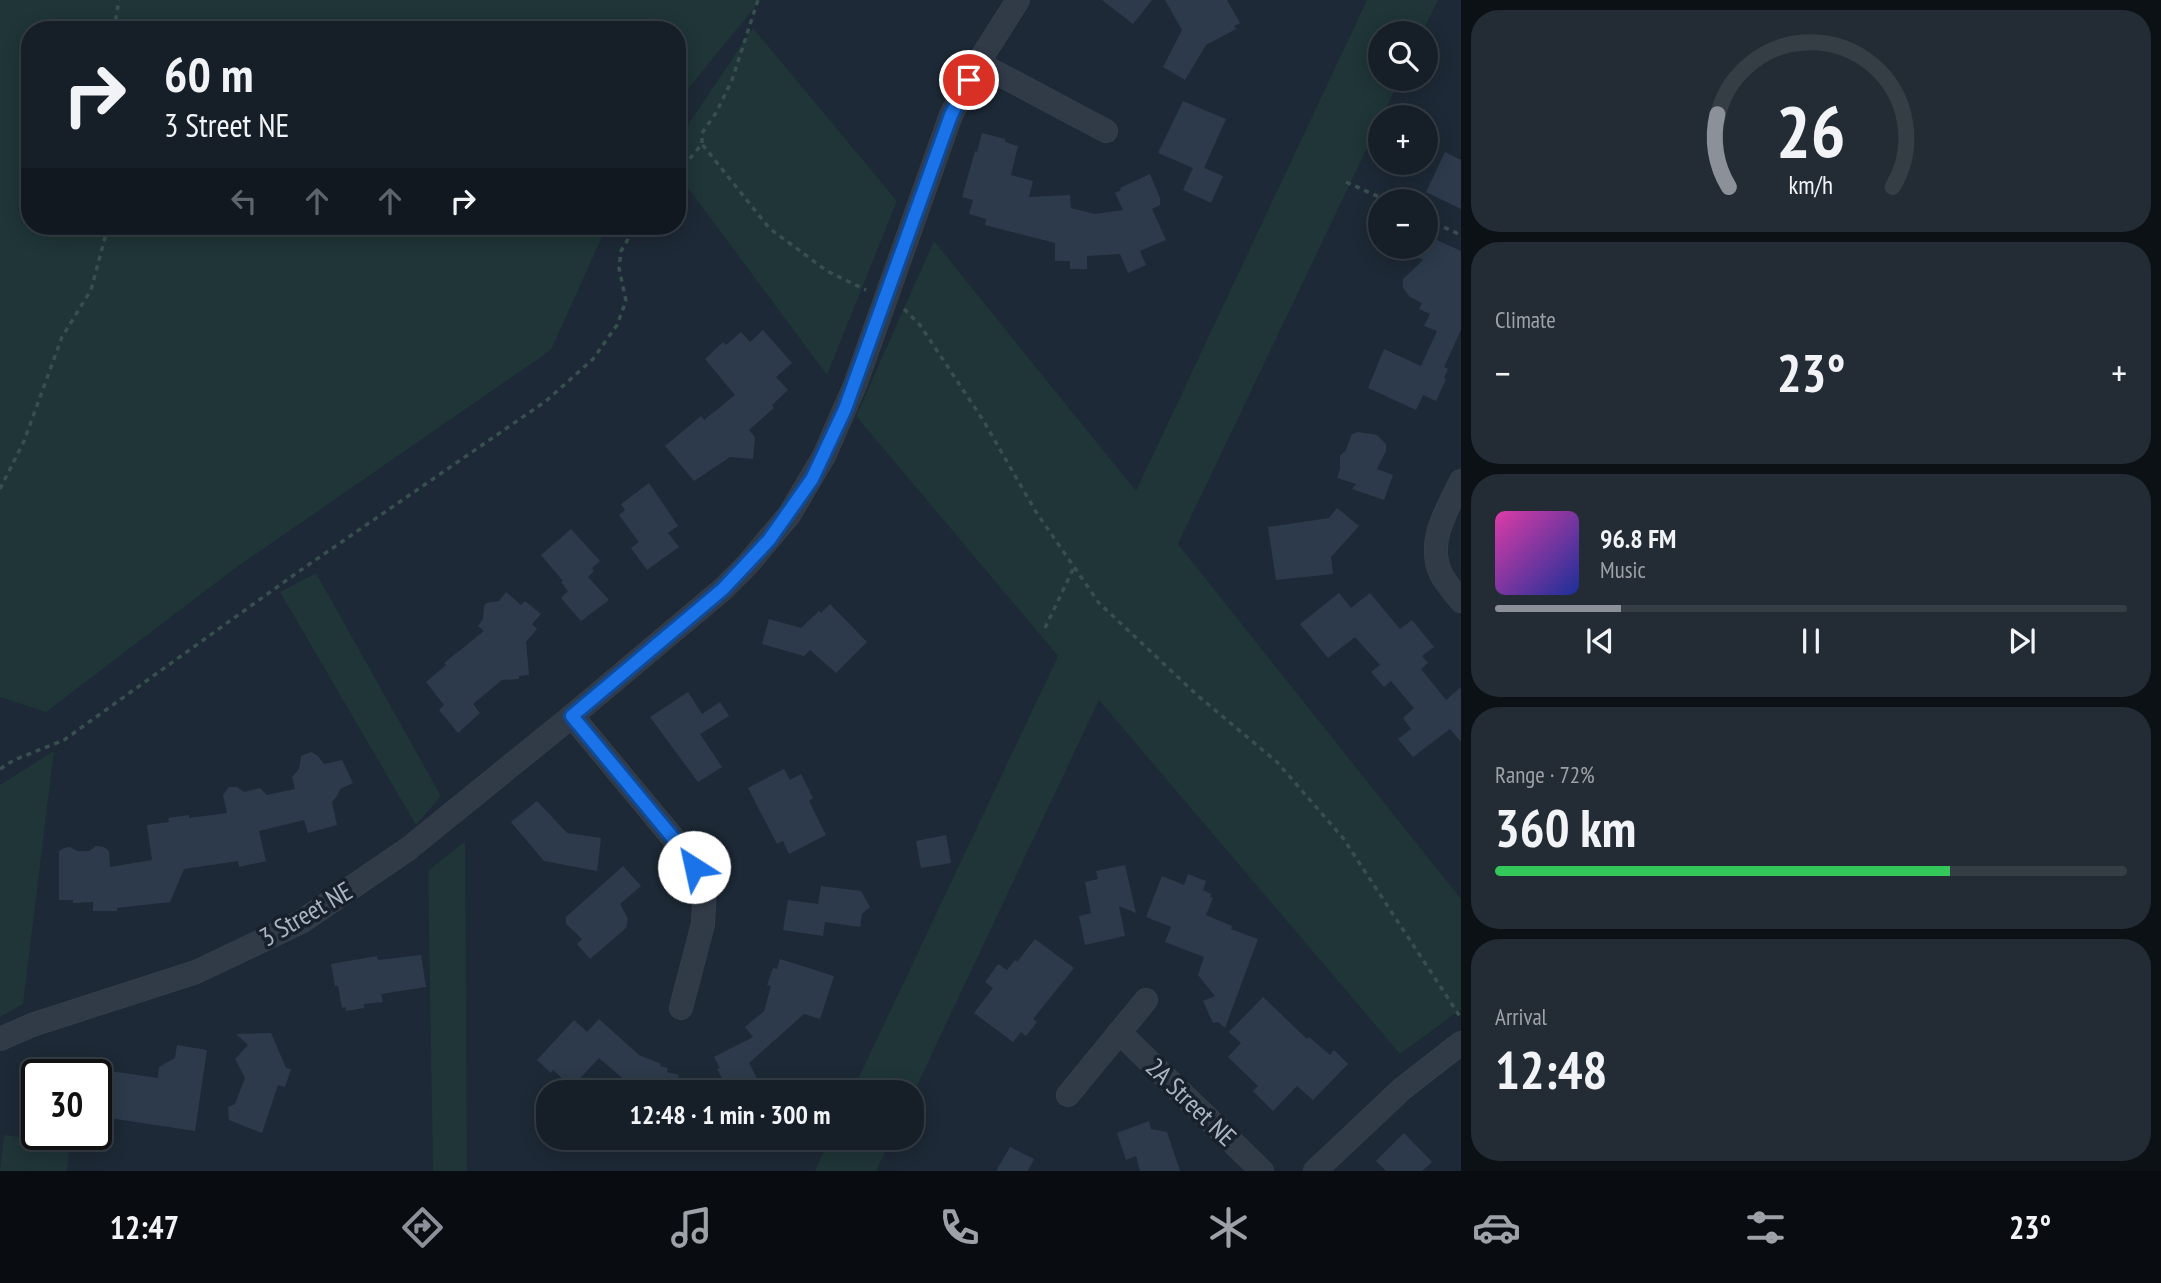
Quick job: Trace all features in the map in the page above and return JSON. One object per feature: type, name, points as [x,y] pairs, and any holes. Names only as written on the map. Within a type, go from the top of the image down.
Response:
[{"type":"street","name":"3 Street NE","points":[[0,1039],[32,1025],[196,972],[301,922],[408,849],[723,589],[769,540],[801,497],[824,456],[845,409],[951,115],[978,63],[1018,0]]},
{"type":"street","points":[[978,63],[1106,131]]},
{"type":"street","points":[[1461,481],[1439,526],[1435,551],[1441,574],[1461,601]]},
{"type":"street","points":[[572,716],[683,850],[705,885],[704,925],[681,1008]]},
{"type":"street","points":[[1068,1095],[1146,1000]]},
{"type":"street","name":"2A Street NE","points":[[1119,1032],[1262,1171]]},
{"type":"street","points":[[1315,1171],[1402,1089],[1461,1043]]},
{"type":"path","points":[[116,21],[119,0]]},
{"type":"path","points":[[758,0],[732,80],[716,113],[702,133],[702,144],[769,228],[827,271],[862,288]]},
{"type":"path","points":[[686,163],[702,144]]},
{"type":"path","points":[[1346,182],[1368,192]]},
{"type":"path","points":[[1438,224],[1461,235]]},
{"type":"path","points":[[0,489],[24,441],[62,337],[91,290],[106,235]]},
{"type":"path","points":[[0,769],[14,760],[64,740],[298,572],[546,401],[593,359],[617,325],[626,302],[619,268],[621,251],[631,235]]},
{"type":"path","points":[[900,307],[911,314],[920,325],[983,420],[1036,512],[1108,612],[1188,687],[1277,762],[1343,838],[1461,1017]]},
{"type":"path","points":[[1045,628],[1074,567]]},
{"type":"green space","points":[[0,0],[756,0],[755,7],[686,91],[686,21],[21,21],[21,235],[603,235],[551,350],[234,569],[46,712],[0,697]]},
{"type":"green space","points":[[1367,0],[1438,0],[1428,21],[1368,21],[1368,91],[1394,91],[1388,105],[1368,105],[1368,146],[1178,544],[1461,899],[1461,1009],[1400,1054],[1099,700],[920,1080],[858,1080],[1058,656],[856,416],[934,241],[1136,491]]},
{"type":"green space","points":[[753,28],[897,201],[827,375],[686,185],[686,128]]},
{"type":"green space","points":[[316,573],[441,796],[416,825],[280,592]]},
{"type":"green space","points":[[54,751],[23,1004],[0,1017],[0,785]]},
{"type":"green space","points":[[465,841],[467,1171],[433,1171],[428,871]]},
{"type":"green space","points":[[4,1135],[21,1137],[21,1150],[69,1150],[67,1171],[0,1171]]},
{"type":"green space","points":[[825,1150],[886,1150],[876,1171],[815,1171]]},
{"type":"building","points":[[1102,0],[1152,0],[1133,24]]},
{"type":"building","points":[[1165,0],[1227,0],[1240,23],[1234,26],[1236,29],[1206,45],[1185,80],[1163,67],[1182,30]]},
{"type":"building","points":[[1183,101],[1226,119],[1204,168],[1223,176],[1211,203],[1183,190],[1193,168],[1158,153]]},
{"type":"building","points":[[982,133],[1005,139],[1005,142],[1018,146],[1011,175],[1033,181],[1029,197],[1070,195],[1071,208],[1095,214],[1123,210],[1115,193],[1150,174],[1160,198],[1160,205],[1152,209],[1166,240],[1140,251],[1146,265],[1128,273],[1120,254],[1087,256],[1087,269],[1070,269],[1070,261],[1055,261],[1055,243],[985,225],[986,219],[969,214],[973,200],[962,197]]},
{"type":"building","points":[[1445,152],[1461,160],[1461,209],[1438,198],[1438,189],[1427,189],[1434,175],[1438,175],[1438,167]]},
{"type":"building","points":[[1438,240],[1461,251],[1461,330],[1444,367],[1448,369],[1444,378],[1446,379],[1436,401],[1423,395],[1416,410],[1368,388],[1384,349],[1421,366],[1437,331],[1424,326],[1430,314],[1419,309],[1422,303],[1410,297],[1403,288],[1403,279],[1423,260],[1421,259],[1438,259]]},
{"type":"building","points":[[763,330],[792,363],[776,377],[788,390],[772,405],[774,408],[749,430],[755,437],[753,459],[730,457],[694,481],[665,446],[701,416],[704,420],[735,395],[705,359],[723,342],[726,345],[741,332],[750,342]]},
{"type":"building","points":[[1358,432],[1377,435],[1386,444],[1386,451],[1377,469],[1393,475],[1384,500],[1352,489],[1356,484],[1337,478],[1340,456],[1346,450],[1352,434]]},
{"type":"building","points":[[649,483],[678,526],[668,533],[679,547],[647,570],[631,548],[639,542],[619,515],[625,510],[621,504]]},
{"type":"building","points":[[1337,508],[1359,526],[1331,557],[1333,574],[1276,580],[1268,527],[1329,518]]},
{"type":"building","points":[[571,529],[600,561],[592,568],[594,571],[588,577],[609,600],[581,621],[561,598],[568,591],[561,582],[563,581],[541,555]]},
{"type":"building","points":[[506,592],[521,605],[525,601],[541,614],[532,624],[537,629],[526,642],[529,675],[519,676],[519,679],[502,680],[473,704],[480,713],[458,733],[439,710],[444,705],[426,682],[446,665],[444,663],[484,631],[478,626],[483,619],[484,606],[486,603],[499,601]]},
{"type":"building","points":[[1339,593],[1351,608],[1370,593],[1400,629],[1412,620],[1434,647],[1422,656],[1428,663],[1421,669],[1446,700],[1461,687],[1461,742],[1450,729],[1413,757],[1398,739],[1411,729],[1403,718],[1414,708],[1391,681],[1384,687],[1371,672],[1380,665],[1355,637],[1328,658],[1300,624]]},
{"type":"building","points":[[830,604],[867,642],[836,673],[810,650],[804,656],[762,644],[769,619],[801,628]]},
{"type":"building","points":[[688,692],[702,714],[720,702],[729,716],[700,734],[722,767],[698,782],[650,717]]},
{"type":"building","points":[[311,752],[324,764],[342,760],[353,783],[340,789],[332,802],[337,825],[308,833],[304,820],[259,831],[266,861],[239,867],[238,861],[184,869],[170,902],[117,908],[117,911],[93,911],[93,902],[73,903],[73,900],[59,900],[59,851],[64,848],[89,851],[96,846],[104,847],[109,851],[110,867],[152,860],[147,825],[169,822],[168,818],[227,813],[223,795],[229,787],[237,787],[244,792],[260,788],[267,795],[295,789],[292,777],[299,769],[301,756]]},
{"type":"building","points":[[784,769],[790,780],[801,774],[813,798],[809,801],[826,835],[789,854],[783,841],[777,844],[748,788]]},
{"type":"building","points":[[537,801],[567,833],[601,838],[597,871],[544,861],[511,822]]},
{"type":"building","points":[[946,835],[951,863],[921,868],[916,841]]},
{"type":"building","points":[[1125,865],[1136,913],[1119,906],[1125,936],[1085,945],[1079,916],[1091,913],[1085,882],[1098,879],[1096,871]]},
{"type":"building","points":[[623,866],[641,886],[620,904],[628,919],[626,928],[590,959],[577,944],[582,939],[566,924],[566,917]]},
{"type":"building","points":[[1188,874],[1206,881],[1203,890],[1213,898],[1206,915],[1232,926],[1231,929],[1258,939],[1225,1028],[1218,1022],[1213,1023],[1203,1001],[1215,996],[1198,975],[1204,957],[1165,942],[1171,927],[1146,917],[1162,876],[1184,885]]},
{"type":"building","points":[[821,886],[861,891],[870,907],[862,914],[860,927],[825,922],[823,936],[783,930],[788,900],[818,904]]},
{"type":"building","points":[[1035,939],[1074,968],[1033,1019],[1037,1022],[1026,1036],[1021,1032],[1013,1042],[974,1013],[993,988],[985,982],[998,964],[1007,970]]},
{"type":"building","points":[[421,955],[426,987],[381,994],[383,1002],[364,1004],[364,1008],[346,1011],[345,1007],[342,1008],[331,964],[377,956],[378,960]]},
{"type":"building","points":[[780,959],[834,976],[820,1019],[804,1014],[749,1063],[758,1080],[723,1080],[714,1057],[753,1037],[745,1027],[764,1011],[771,986],[767,985],[773,968],[777,969]]},
{"type":"building","points":[[1263,997],[1307,1039],[1309,1037],[1330,1055],[1334,1050],[1348,1064],[1313,1100],[1297,1086],[1273,1111],[1253,1091],[1258,1086],[1228,1057],[1241,1043],[1229,1032]]},
{"type":"building","points":[[599,1019],[639,1055],[668,1068],[667,1072],[679,1075],[678,1080],[625,1080],[599,1058],[579,1080],[564,1080],[553,1070],[551,1073],[537,1060],[574,1020],[587,1032]]},
{"type":"building","points":[[271,1033],[286,1068],[291,1069],[285,1087],[278,1085],[262,1133],[229,1120],[228,1107],[235,1104],[245,1078],[235,1059],[248,1045],[236,1034]]},
{"type":"building","points":[[177,1045],[207,1050],[195,1131],[112,1118],[112,1071],[158,1078],[159,1067],[175,1058]]},
{"type":"building","points":[[1149,1121],[1151,1129],[1167,1132],[1180,1171],[1140,1171],[1136,1156],[1126,1160],[1117,1133]]},
{"type":"building","points":[[1404,1133],[1432,1162],[1422,1171],[1386,1171],[1376,1161]]},
{"type":"building","points":[[1010,1147],[1034,1159],[1028,1171],[996,1171]]},
{"type":"route","points":[[694,867],[683,850],[572,716],[723,589],[769,540],[801,497],[836,432],[855,385],[951,115],[969,80]]}]
